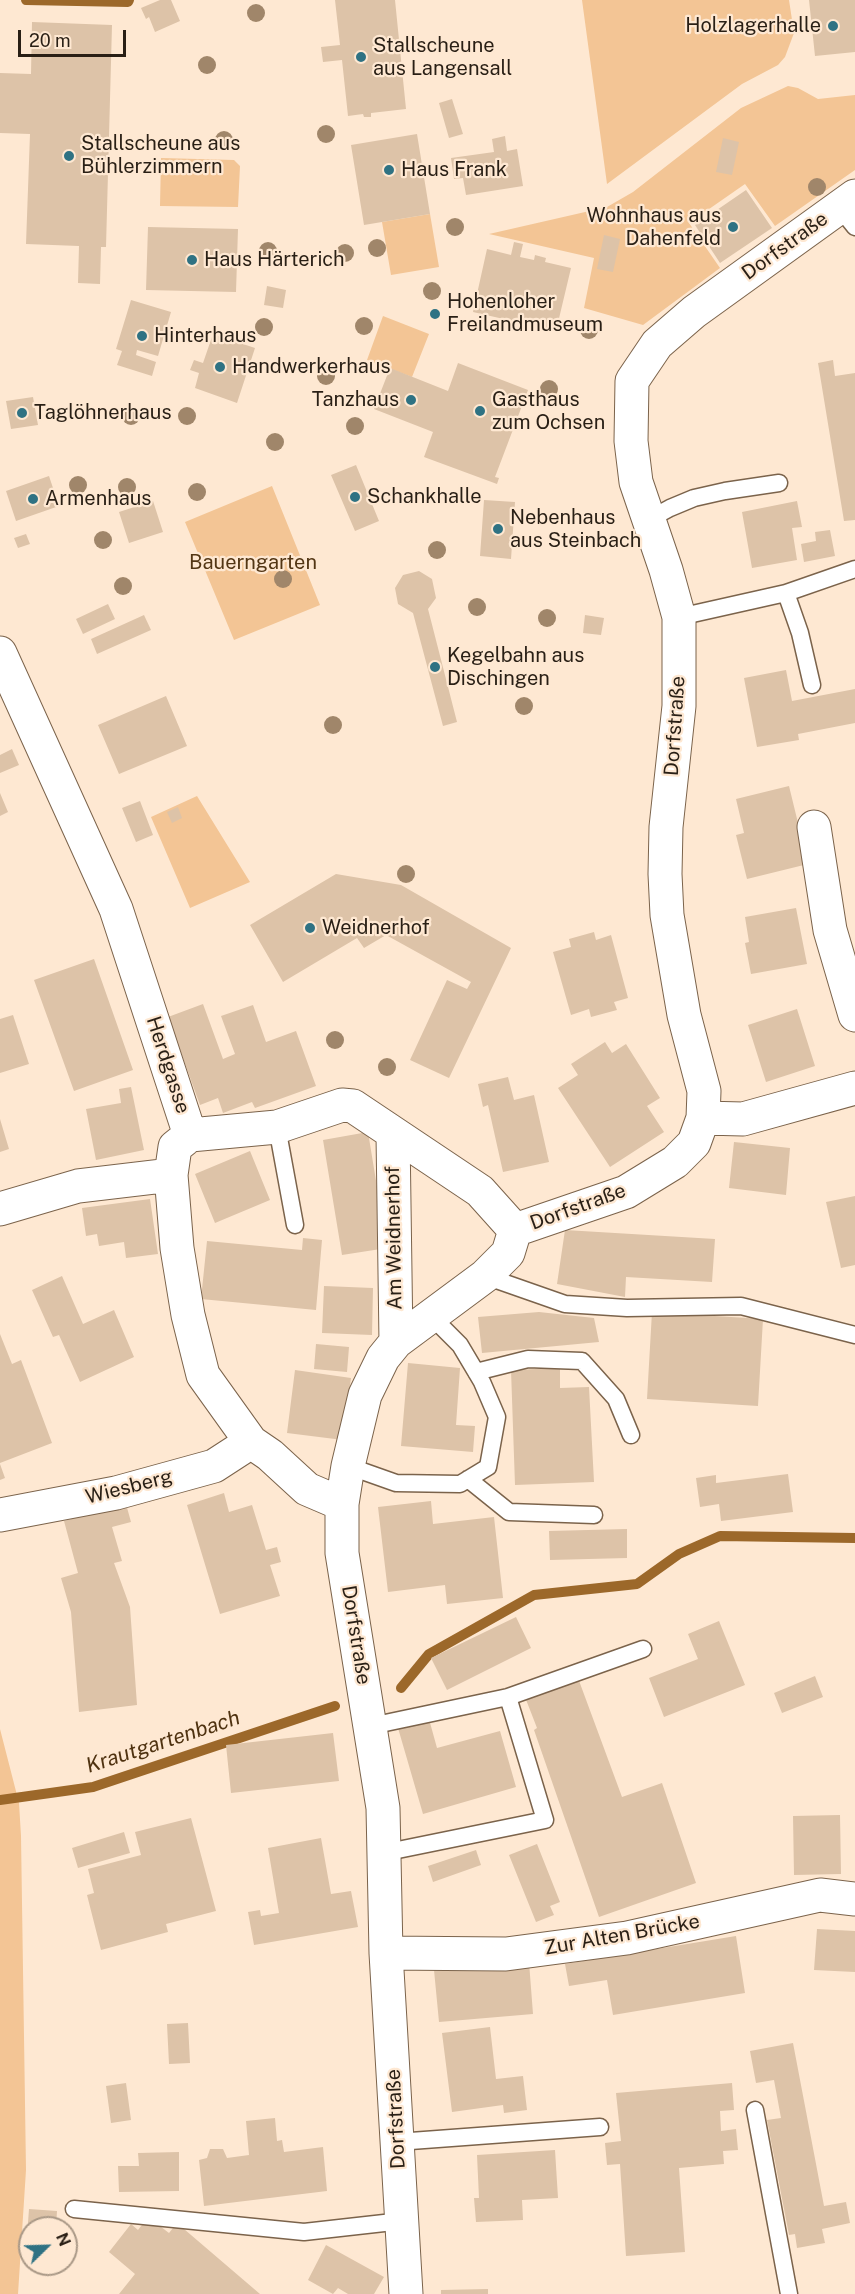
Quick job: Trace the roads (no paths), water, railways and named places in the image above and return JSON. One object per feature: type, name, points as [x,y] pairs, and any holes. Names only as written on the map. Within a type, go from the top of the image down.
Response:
[{"type":"street","name":"Dorfstraße","points":[[406,2294],[386,1953],[383,1808],[342,1553],[342,1503],[348,1466],[365,1395],[383,1358],[396,1342],[485,1276],[508,1253],[515,1230],[626,1192],[675,1162],[694,1143],[703,1118],[704,1091],[684,1015],[667,915],[666,827],[679,706],[680,616],[636,482],[631,441],[633,381],[657,344],[694,312],[850,210]]},
{"type":"street","name":"Herdgasse","points":[[0,653],[116,909],[190,1135],[175,1147],[171,1175],[177,1248],[188,1315],[203,1375],[251,1442],[270,1455],[307,1489],[342,1503]]},
{"type":"street","points":[[814,827],[830,930],[855,1015]]},
{"type":"street","points":[[703,1118],[743,1119],[855,1088]]},
{"type":"street","name":"Am Weidnerhof","points":[[190,1135],[277,1127],[342,1105],[353,1106],[393,1135],[480,1191],[515,1230]]},
{"type":"street","name":"Am Weidnerhof","points":[[393,1135],[396,1342]]},
{"type":"street","points":[[0,1209],[78,1186],[171,1175]]},
{"type":"street","name":"Wiesberg","points":[[0,1515],[116,1492],[214,1466],[251,1442]]},
{"type":"street","name":"Zur Alten Brücke","points":[[386,1953],[506,1954],[627,1938],[820,1895],[855,1899]]},
{"type":"lane","points":[[648,520],[694,498],[779,483]]},
{"type":"lane","points":[[680,616],[786,593],[855,569]]},
{"type":"lane","points":[[786,593],[800,633],[812,685]]},
{"type":"lane","points":[[277,1127],[295,1225]]},
{"type":"lane","points":[[485,1276],[565,1304],[627,1308],[741,1306],[855,1335]]},
{"type":"lane","points":[[348,1466],[396,1483],[460,1484],[488,1467],[497,1417],[460,1344],[431,1316]]},
{"type":"lane","points":[[476,1372],[528,1359],[582,1361],[616,1399],[631,1435]]},
{"type":"lane","points":[[468,1479],[509,1512],[594,1515]]},
{"type":"lane","points":[[371,1726],[508,1697],[643,1649]]},
{"type":"lane","points":[[383,1853],[545,1820],[508,1697]]},
{"type":"lane","points":[[755,2110],[789,2294]]},
{"type":"lane","points":[[397,2142],[600,2127]]},
{"type":"lane","points":[[74,2209],[304,2232],[402,2222]]},
{"type":"waterway","points":[[26,0],[128,2],[129,0]]},
{"type":"waterway","name":"Krautgartenbach","points":[[401,1688],[429,1654],[534,1595],[637,1584],[679,1554],[720,1536],[855,1538]]},
{"type":"waterway","name":"Krautgartenbach","points":[[0,1800],[93,1787],[335,1706]]},
{"type":"place","name":"Holzlagerhalle","points":[[833,26]]},
{"type":"place","name":"Stallscheune aus Langensall","points":[[361,57]]},
{"type":"place","name":"Stallscheune aus Bühlerzimmern","points":[[69,156]]},
{"type":"place","name":"Haus Frank","points":[[389,170]]},
{"type":"place","name":"Wohnhaus aus Dahenfeld","points":[[733,227]]},
{"type":"place","name":"Haus Härterich","points":[[192,260]]},
{"type":"place","name":"Hohenloher Freilandmuseum","points":[[435,314]]},
{"type":"place","name":"Hinterhaus","points":[[142,336]]},
{"type":"place","name":"Handwerkerhaus","points":[[220,367]]},
{"type":"place","name":"Tanzhaus","points":[[411,400]]},
{"type":"place","name":"Gasthaus zum Ochsen","points":[[480,411]]},
{"type":"place","name":"Taglöhnerhaus","points":[[22,413]]},
{"type":"place","name":"Schankhalle","points":[[355,497]]},
{"type":"place","name":"Armenhaus","points":[[33,499]]},
{"type":"place","name":"Nebenhaus aus Steinbach","points":[[498,529]]},
{"type":"place","name":"Kegelbahn aus Dischingen","points":[[435,667]]},
{"type":"place","name":"Weidnerhof","points":[[310,928]]},
{"type":"park label","name":"Bauerngarten","points":[[253,563]]}]
